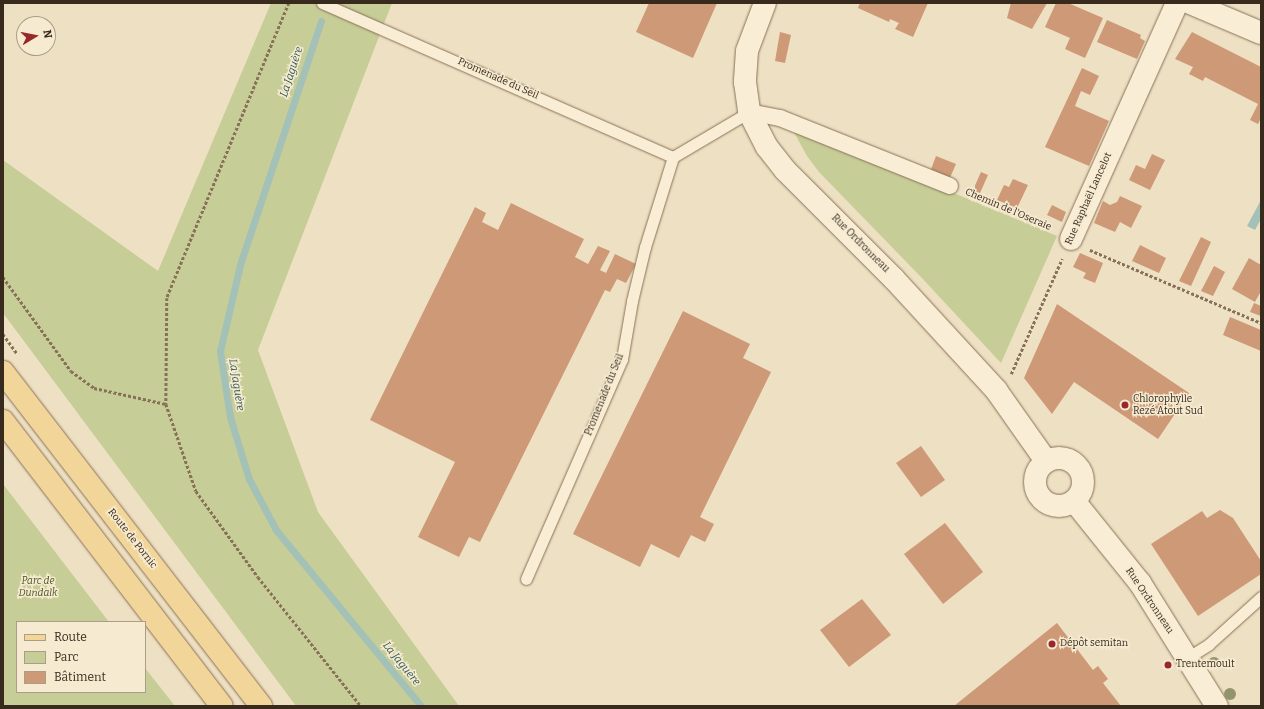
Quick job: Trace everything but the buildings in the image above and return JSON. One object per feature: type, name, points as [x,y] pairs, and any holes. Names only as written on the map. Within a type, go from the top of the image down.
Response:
[{"type":"main road","name":"Route de Pornic","points":[[3,372],[261,706]]},
{"type":"main road","points":[[3,421],[222,706]]},
{"type":"street","name":"Rue Ordronneau","points":[[764,3],[747,51],[744,82],[749,112],[767,148],[785,170],[894,279],[996,390],[1046,461]]},
{"type":"street","name":"Rue Raphaël Lancelot","points":[[1071,239],[1177,3]]},
{"type":"street","points":[[1190,3],[1261,33]]},
{"type":"street","points":[[749,112],[780,118],[950,186]]},
{"type":"street","points":[[1061,457],[1078,466],[1084,482],[1082,491],[1074,501],[1058,506],[1046,502],[1039,496],[1035,479],[1038,469],[1046,461],[1061,457]]},
{"type":"street","name":"Rue Ordronneau","points":[[1074,501],[1140,583],[1217,706]]},
{"type":"lane","name":"Promenade du Seil","points":[[322,3],[673,157],[645,247],[632,301],[622,359],[526,579]]},
{"type":"lane","points":[[673,157],[749,112]]},
{"type":"lane","points":[[1188,658],[1209,644],[1261,597]]},
{"type":"path","points":[[289,3],[167,298],[166,404],[196,491],[258,577],[361,706]]},
{"type":"path","name":"Chemin de l'Oseraie","points":[[950,186],[1060,232],[1083,247],[1261,323]]},
{"type":"path","name":"Rue Raphaël Lancelot","points":[[996,390],[1010,374],[1071,239]]},
{"type":"path","points":[[3,277],[71,371],[94,388],[166,404]]},
{"type":"green space","points":[[271,3],[392,3],[258,350],[318,512],[459,706],[296,706],[3,313],[3,160],[158,271]]},
{"type":"green space","points":[[790,125],[1057,236],[1001,363],[920,276],[819,172],[807,156]]},
{"type":"green space","name":"Parc de Dundalk","points":[[3,484],[108,621],[16,621],[16,693],[146,693],[146,669],[175,706],[3,706]]},
{"type":"water","points":[[1261,200],[1261,219],[1255,230],[1247,226]]},
{"type":"waterway","name":"La Jaguère","points":[[321,21],[240,265],[220,351],[230,417],[249,479],[276,530],[421,706]]},
{"type":"place","name":"Chlorophylle Rezé Atout Sud","points":[[1125,405]]},
{"type":"place","name":"Dépôt semitan","points":[[1052,644]]},
{"type":"place","name":"Trentemoult","points":[[1168,665]]}]
